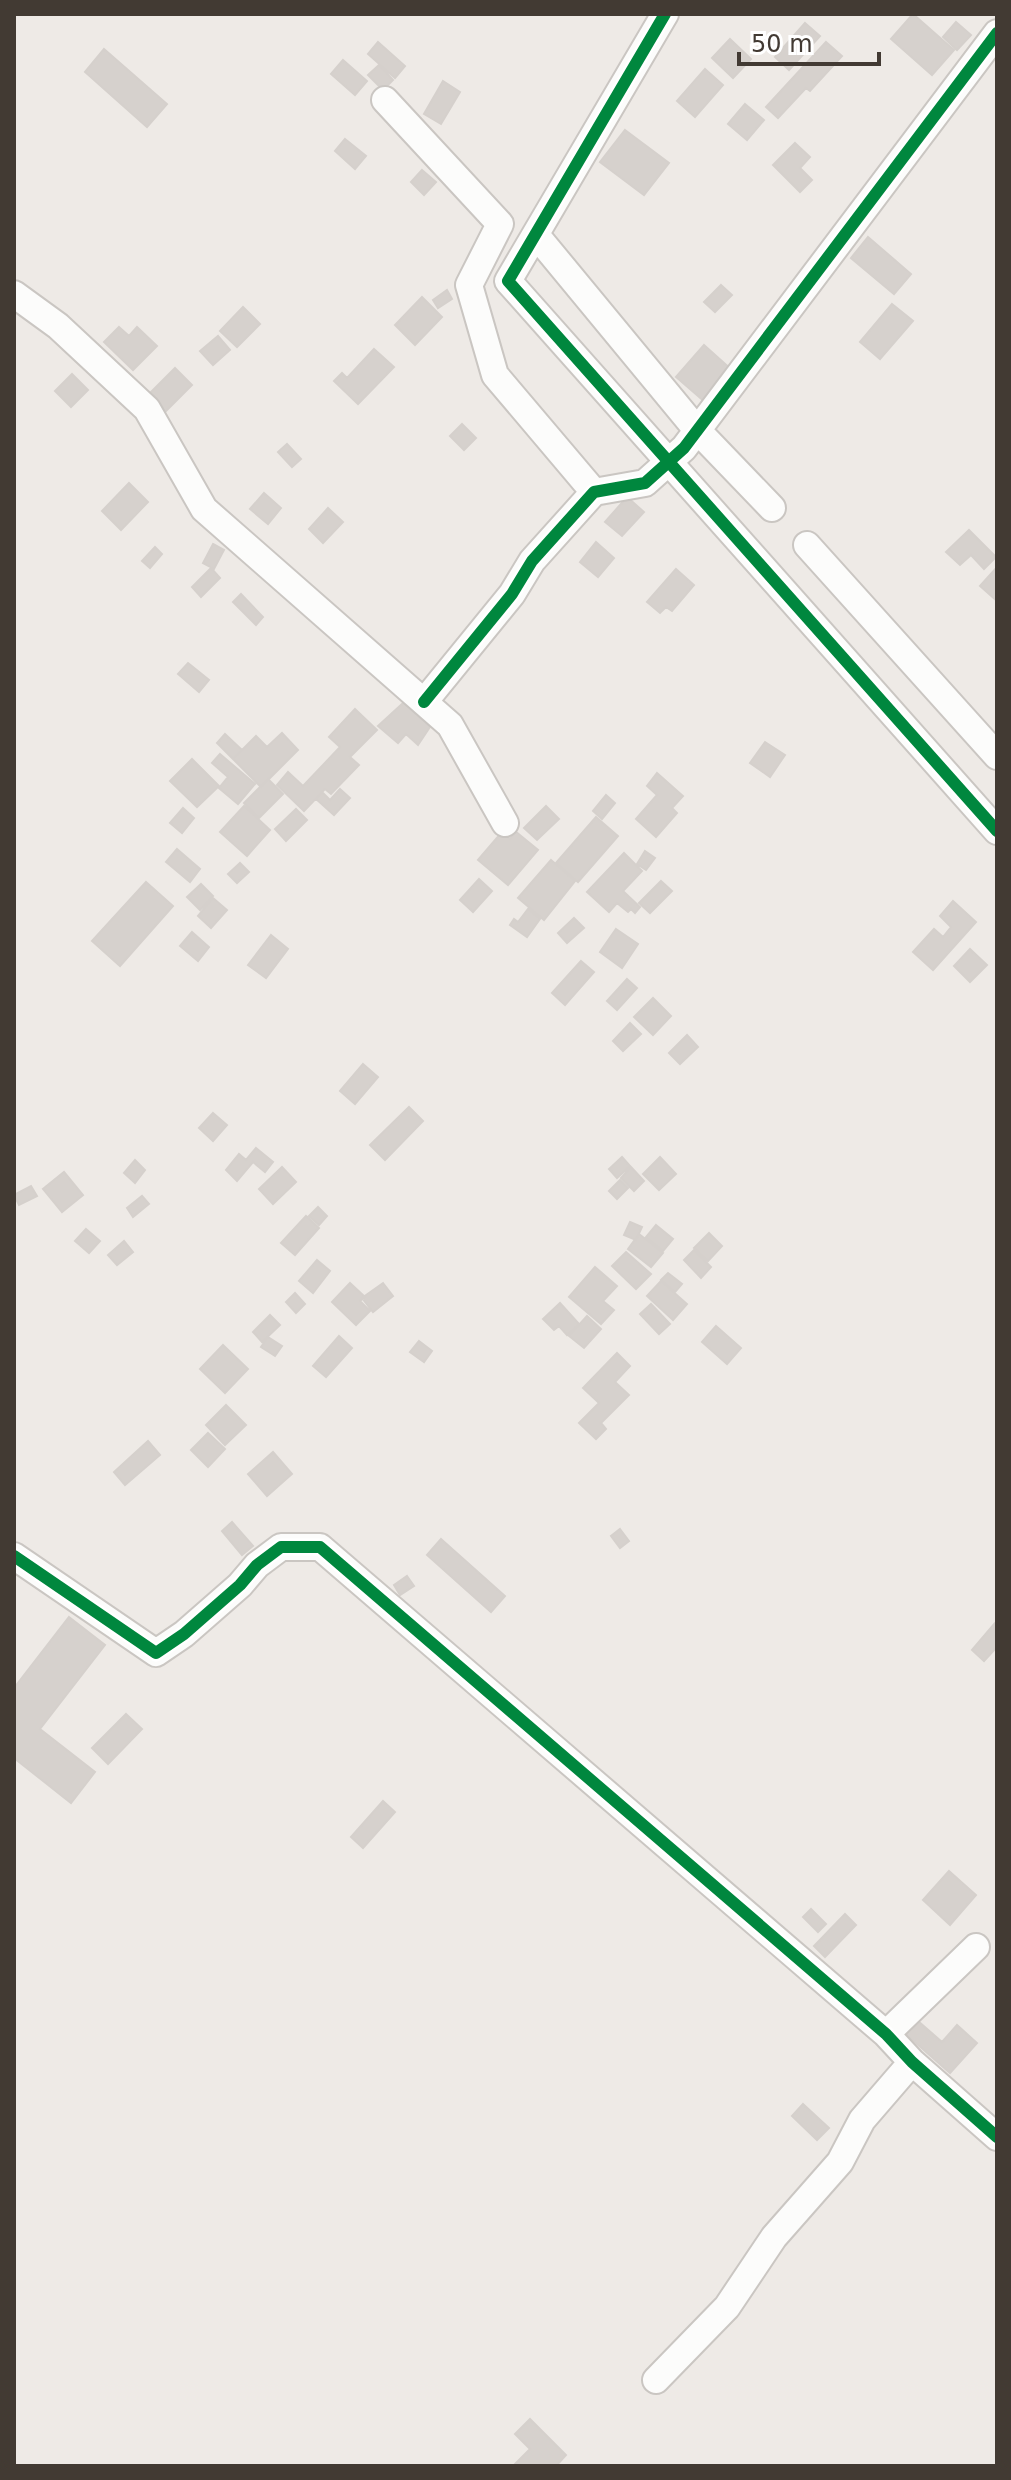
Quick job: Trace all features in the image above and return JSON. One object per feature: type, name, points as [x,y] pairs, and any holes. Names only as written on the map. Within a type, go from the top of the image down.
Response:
[{"type":"street","points":[[665,14],[508,281],[997,831]]},
{"type":"street","points":[[424,702],[512,594],[532,561],[594,492],[645,483],[697,430],[997,33]]},
{"type":"street","points":[[385,100],[500,224],[469,285],[495,375],[594,492]]},
{"type":"street","points":[[536,235],[697,430],[772,508]]},
{"type":"street","points":[[14,294],[58,326],[147,409],[204,509],[450,725],[505,823]]},
{"type":"street","points":[[807,545],[997,756]]},
{"type":"street","points":[[14,1556],[156,1653],[184,1634],[240,1585],[257,1565],[281,1547],[320,1547],[886,2034],[912,2062],[997,2137]]},
{"type":"street","points":[[886,2034],[976,1947]]},
{"type":"street","points":[[656,2380],[727,2307],[774,2237],[840,2162],[862,2120],[912,2062]]},
{"type":"building","points":[[913,14],[954,50],[932,75],[891,39]]},
{"type":"building","points":[[956,22],[971,35],[957,50],[943,37]]},
{"type":"building","points":[[805,23],[820,36],[789,70],[775,57]]},
{"type":"building","points":[[730,39],[751,59],[733,78],[712,58]]},
{"type":"building","points":[[378,42],[405,66],[395,78],[368,54]]},
{"type":"building","points":[[826,42],[842,56],[810,91],[806,88],[778,118],[766,107]]},
{"type":"building","points":[[104,49],[167,104],[147,127],[85,72]]},
{"type":"building","points":[[343,60],[367,81],[355,95],[331,74]]},
{"type":"building","points":[[379,65],[393,80],[383,90],[368,75]]},
{"type":"building","points":[[705,69],[723,85],[695,117],[677,101]]},
{"type":"building","points":[[443,81],[460,92],[441,124],[424,114]]},
{"type":"building","points":[[745,104],[764,120],[747,140],[728,124]]},
{"type":"building","points":[[625,130],[669,163],[644,195],[600,162]]},
{"type":"building","points":[[345,139],[366,156],[355,169],[335,151]]},
{"type":"building","points":[[795,143],[810,157],[800,168],[812,180],[800,192],[773,165]]},
{"type":"building","points":[[422,170],[436,182],[424,195],[411,182]]},
{"type":"building","points":[[868,237],[911,274],[894,294],[851,258]]},
{"type":"building","points":[[721,285],[732,295],[715,312],[704,302]]},
{"type":"building","points":[[447,290],[452,299],[438,308],[433,300]]},
{"type":"building","points":[[422,297],[442,317],[415,345],[395,325]]},
{"type":"building","points":[[892,304],[913,321],[880,359],[860,342]]},
{"type":"building","points":[[243,307],[260,324],[237,347],[220,331]]},
{"type":"building","points":[[119,327],[129,336],[137,327],[157,346],[133,370],[104,342]]},
{"type":"building","points":[[218,336],[230,350],[213,365],[200,351]]},
{"type":"building","points":[[704,345],[732,370],[705,402],[676,377]]},
{"type":"building","points":[[374,349],[394,367],[358,404],[334,381],[342,373],[347,378]]},
{"type":"building","points":[[175,368],[192,385],[156,421],[139,404]]},
{"type":"building","points":[[72,374],[88,390],[71,407],[55,391]]},
{"type":"building","points":[[462,424],[476,438],[464,450],[450,436]]},
{"type":"building","points":[[287,444],[301,459],[292,467],[278,452]]},
{"type":"building","points":[[129,483],[148,502],[121,530],[102,511]]},
{"type":"building","points":[[264,493],[281,508],[268,524],[250,509]]},
{"type":"building","points":[[627,497],[644,512],[622,536],[605,522]]},
{"type":"building","points":[[328,508],[343,522],[323,543],[309,529]]},
{"type":"building","points":[[969,530],[996,557],[984,569],[971,555],[960,565],[946,552]]},
{"type":"building","points":[[596,542],[614,558],[598,577],[580,562]]},
{"type":"building","points":[[213,544],[224,550],[214,569],[203,563]]},
{"type":"building","points":[[155,547],[162,554],[150,568],[142,561]]},
{"type":"building","points":[[997,567],[997,601],[980,586]]},
{"type":"building","points":[[211,568],[220,578],[201,597],[192,587]]},
{"type":"building","points":[[676,569],[694,585],[672,611],[666,607],[660,613],[647,602]]},
{"type":"building","points":[[241,594],[263,617],[256,625],[233,602]]},
{"type":"building","points":[[188,663],[209,680],[199,692],[178,674]]},
{"type":"building","points":[[404,702],[430,727],[418,745],[406,734],[398,743],[378,726]]},
{"type":"building","points":[[355,709],[377,730],[350,757],[359,765],[331,794],[325,789],[304,811],[277,785],[288,772],[303,786],[340,747],[329,737]]},
{"type":"building","points":[[282,733],[298,750],[261,787],[233,759],[256,736],[267,747]]},
{"type":"building","points":[[225,734],[242,750],[233,759],[217,743]]},
{"type":"building","points":[[765,742],[785,755],[770,777],[750,763]]},
{"type":"building","points":[[220,754],[255,784],[238,804],[219,788],[228,777],[212,763]]},
{"type":"building","points":[[192,759],[219,786],[197,807],[170,781]]},
{"type":"building","points":[[657,773],[683,796],[672,808],[677,813],[656,837],[636,819],[657,795],[647,786]]},
{"type":"building","points":[[268,779],[283,794],[259,818],[244,803]]},
{"type":"building","points":[[340,789],[350,798],[334,815],[316,799],[322,792],[330,800]]},
{"type":"building","points":[[606,795],[615,803],[602,819],[593,811]]},
{"type":"building","points":[[244,806],[270,830],[247,856],[220,832]]},
{"type":"building","points":[[546,806],[559,819],[537,840],[524,828]]},
{"type":"building","points":[[183,808],[194,818],[182,833],[170,823]]},
{"type":"building","points":[[296,809],[307,820],[286,841],[275,829]]},
{"type":"building","points":[[596,817],[618,836],[578,882],[556,863]]},
{"type":"building","points":[[502,832],[510,839],[516,832],[538,850],[508,885],[478,860]]},
{"type":"building","points":[[177,849],[200,869],[190,882],[166,862]]},
{"type":"building","points":[[645,851],[655,858],[646,870],[637,864]]},
{"type":"building","points":[[624,853],[642,871],[623,891],[640,907],[635,913],[631,909],[628,912],[617,903],[609,912],[587,892]]},
{"type":"building","points":[[551,860],[575,881],[544,920],[518,898]]},
{"type":"building","points":[[240,863],[249,872],[237,883],[228,874]]},
{"type":"building","points":[[479,879],[492,891],[473,912],[460,900]]},
{"type":"building","points":[[661,881],[672,891],[650,913],[639,903]]},
{"type":"building","points":[[146,882],[173,906],[120,966],[92,941]]},
{"type":"building","points":[[201,884],[213,896],[200,910],[187,897]]},
{"type":"building","points":[[213,898],[227,910],[211,928],[198,916]]},
{"type":"building","points":[[953,901],[976,922],[933,970],[913,952],[934,929],[943,937],[951,927],[940,916]]},
{"type":"building","points":[[528,909],[540,919],[527,937],[510,925],[514,919],[518,922]]},
{"type":"building","points":[[574,918],[584,928],[567,943],[558,933]]},
{"type":"building","points":[[616,929],[638,944],[622,968],[600,952]]},
{"type":"building","points":[[192,932],[209,947],[198,961],[180,946]]},
{"type":"building","points":[[271,935],[288,949],[266,978],[248,965]]},
{"type":"building","points":[[970,949],[987,965],[970,982],[954,966]]},
{"type":"building","points":[[581,961],[594,972],[565,1005],[552,993]]},
{"type":"building","points":[[627,979],[637,988],[617,1010],[607,1001]]},
{"type":"building","points":[[653,998],[671,1016],[653,1035],[634,1017]]},
{"type":"building","points":[[630,1023],[641,1034],[623,1051],[613,1041]]},
{"type":"building","points":[[687,1035],[698,1047],[680,1064],[669,1053]]},
{"type":"building","points":[[363,1064],[378,1077],[355,1104],[340,1091]]},
{"type":"building","points":[[409,1107],[423,1121],[385,1160],[370,1145]]},
{"type":"building","points":[[213,1113],[227,1125],[213,1141],[199,1128]]},
{"type":"building","points":[[256,1148],[273,1162],[265,1172],[253,1162],[237,1181],[226,1170],[239,1154],[246,1160]]},
{"type":"building","points":[[622,1157],[630,1166],[617,1178],[609,1169]]},
{"type":"building","points":[[660,1157],[676,1174],[659,1190],[643,1174]]},
{"type":"building","points":[[135,1160],[145,1170],[135,1183],[124,1173]]},
{"type":"building","points":[[282,1167],[296,1182],[273,1204],[259,1189]]},
{"type":"building","points":[[631,1167],[644,1181],[634,1191],[621,1178]]},
{"type":"building","points":[[64,1172],[83,1195],[62,1212],[43,1189]]},
{"type":"building","points":[[620,1180],[628,1188],[617,1199],[609,1191]]},
{"type":"building","points":[[31,1186],[37,1196],[19,1205],[14,1195]]},
{"type":"building","points":[[142,1196],[149,1204],[133,1217],[127,1208]]},
{"type":"building","points":[[318,1207],[327,1216],[319,1225],[309,1216]]},
{"type":"building","points":[[306,1216],[319,1228],[295,1255],[281,1243]]},
{"type":"building","points":[[630,1222],[642,1227],[636,1240],[624,1235]]},
{"type":"building","points":[[656,1225],[673,1239],[663,1251],[646,1237]]},
{"type":"building","points":[[86,1229],[100,1241],[89,1253],[75,1241]]},
{"type":"building","points":[[709,1233],[722,1246],[708,1261],[694,1248]]},
{"type":"building","points":[[639,1234],[663,1253],[651,1267],[628,1249]]},
{"type":"building","points":[[124,1241],[133,1252],[117,1265],[108,1255]]},
{"type":"building","points":[[694,1250],[711,1267],[701,1278],[684,1260]]},
{"type":"building","points":[[626,1252],[651,1274],[636,1289],[612,1266]]},
{"type":"building","points":[[317,1260],[330,1271],[313,1293],[299,1281]]},
{"type":"building","points":[[595,1267],[617,1286],[603,1301],[614,1310],[601,1324],[569,1297]]},
{"type":"building","points":[[668,1273],[682,1284],[675,1292],[661,1280]]},
{"type":"building","points":[[661,1281],[687,1304],[673,1320],[647,1296]]},
{"type":"building","points":[[350,1283],[365,1297],[360,1301],[370,1311],[356,1325],[332,1302]]},
{"type":"building","points":[[383,1283],[393,1296],[373,1312],[362,1298]]},
{"type":"building","points":[[295,1293],[305,1304],[296,1313],[286,1302]]},
{"type":"building","points":[[560,1303],[579,1324],[567,1335],[559,1326],[554,1330],[543,1319]]},
{"type":"building","points":[[651,1304],[670,1324],[659,1334],[640,1314]]},
{"type":"building","points":[[270,1315],[280,1325],[262,1342],[253,1332]]},
{"type":"building","points":[[587,1316],[601,1329],[584,1348],[569,1336]]},
{"type":"building","points":[[716,1326],[741,1348],[727,1364],[702,1342]]},
{"type":"building","points":[[339,1336],[352,1348],[326,1377],[313,1366]]},
{"type":"building","points":[[268,1337],[282,1346],[275,1356],[261,1347]]},
{"type":"building","points":[[419,1341],[432,1351],[424,1362],[410,1352]]},
{"type":"building","points":[[223,1345],[248,1369],[225,1393],[200,1369]]},
{"type":"building","points":[[617,1353],[630,1366],[615,1382],[629,1395],[601,1423],[606,1429],[596,1439],[579,1423],[599,1403],[583,1388]]},
{"type":"building","points":[[226,1405],[246,1425],[225,1445],[206,1425]]},
{"type":"building","points":[[208,1433],[225,1449],[208,1467],[191,1450]]},
{"type":"building","points":[[148,1441],[160,1455],[125,1485],[114,1472]]},
{"type":"building","points":[[273,1452],[292,1474],[267,1496],[248,1474]]},
{"type":"building","points":[[232,1522],[253,1546],[242,1555],[222,1531]]},
{"type":"building","points":[[620,1529],[629,1541],[620,1548],[611,1536]]},
{"type":"building","points":[[441,1539],[505,1596],[491,1612],[427,1555]]},
{"type":"building","points":[[407,1576],[414,1586],[400,1595],[394,1585]]},
{"type":"building","points":[[69,1617],[105,1645],[40,1729],[95,1772],[71,1803],[14,1758],[14,1688]]},
{"type":"building","points":[[994,1624],[997,1647],[984,1661],[972,1650]]},
{"type":"building","points":[[126,1714],[142,1729],[108,1764],[92,1748]]},
{"type":"building","points":[[383,1801],[395,1812],[363,1848],[351,1837]]},
{"type":"building","points":[[949,1871],[976,1895],[950,1925],[923,1900]]},
{"type":"building","points":[[811,1909],[826,1924],[818,1932],[803,1917]]},
{"type":"building","points":[[845,1914],[856,1925],[825,1957],[814,1946]]},
{"type":"building","points":[[910,2014],[942,2042],[957,2025],[977,2043],[950,2073],[899,2028]]},
{"type":"building","points":[[803,2104],[829,2128],[817,2140],[792,2116]]},
{"type":"building","points":[[530,2419],[566,2455],[556,2466],[513,2466],[530,2449],[515,2434]]},
{"type":"cycle path","points":[[665,14],[508,281],[997,831]]},
{"type":"cycle path","points":[[424,702],[512,594],[532,561],[594,492],[645,483],[684,448],[997,33]]},
{"type":"cycle path","points":[[14,1556],[156,1653],[184,1634],[240,1585],[257,1565],[281,1547],[320,1547],[886,2034],[912,2062],[997,2137]]}]
